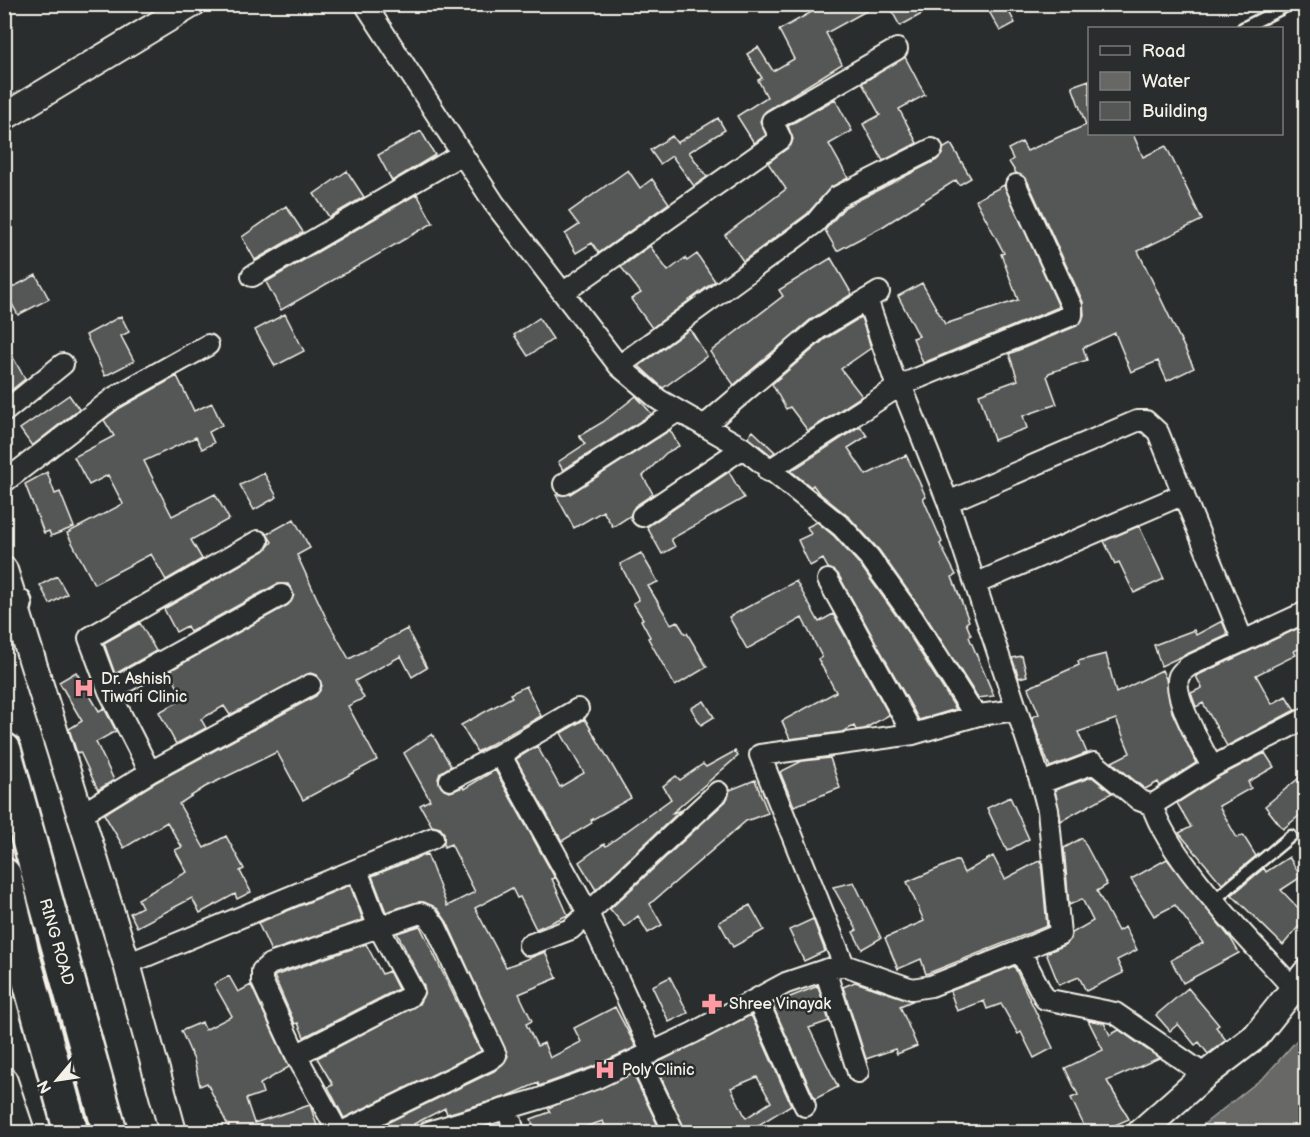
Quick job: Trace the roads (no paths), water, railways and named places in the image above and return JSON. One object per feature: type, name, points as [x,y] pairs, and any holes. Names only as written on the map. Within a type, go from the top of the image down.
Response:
[{"type":"highway","name":"RING ROAD","points":[[4,750],[110,1132]]},
{"type":"highway","name":"RING ROAD","points":[[4,875],[13,955],[71,1132]]},
{"type":"street","points":[[4,117],[192,4]]},
{"type":"street","points":[[365,4],[494,204],[620,366],[659,400],[743,448],[768,471],[842,527],[870,558],[913,618],[970,708],[979,715]]},
{"type":"street","points":[[564,292],[782,139],[772,121],[897,49]]},
{"type":"street","points":[[620,366],[815,223],[837,197],[932,149]]},
{"type":"street","points":[[252,276],[462,154]]},
{"type":"street","points":[[768,471],[899,386],[1072,315],[1072,307],[1016,185]]},
{"type":"street","points":[[428,1132],[508,1109],[597,1078],[646,1056],[786,983],[835,967],[912,989],[931,986],[1060,934],[1048,810],[1041,783],[948,502],[899,386],[873,295],[818,329],[704,426]]},
{"type":"street","points":[[4,482],[115,397],[208,345]]},
{"type":"street","points":[[4,412],[63,364]]},
{"type":"street","points":[[564,484],[678,411]]},
{"type":"street","points":[[948,502],[1137,421],[1146,421],[1158,432],[1243,641]]},
{"type":"street","points":[[642,516],[743,448]]},
{"type":"street","points":[[975,584],[1184,494]]},
{"type":"street","points":[[150,772],[109,691],[89,638],[93,633],[258,541]]},
{"type":"street","points":[[4,570],[10,603],[127,964],[173,1132]]},
{"type":"street","points":[[828,580],[913,734]]},
{"type":"street","points":[[109,691],[282,596]]},
{"type":"street","points":[[1212,767],[1180,700],[1177,684],[1179,675],[1189,666],[1305,612]]},
{"type":"street","points":[[80,814],[150,772],[310,685]]},
{"type":"street","points":[[450,780],[578,709]]},
{"type":"street","points":[[858,1072],[835,967],[760,754],[913,734],[979,715],[1017,710]]},
{"type":"street","points":[[1152,805],[1212,767],[1305,718]]},
{"type":"street","points":[[500,754],[587,912],[646,1056],[674,1132]]},
{"type":"street","points":[[1041,783],[1094,763],[1139,800],[1152,805],[1163,829],[1214,900],[1299,980],[1256,1036],[1205,1075],[1141,1132]]},
{"type":"street","points":[[529,945],[571,929],[718,792]]},
{"type":"street","points":[[127,964],[433,838]]},
{"type":"street","points":[[296,1055],[409,997],[413,991],[379,928],[357,870]]},
{"type":"street","points":[[338,1132],[296,1055],[262,981],[262,971],[270,964],[420,913],[428,916],[436,927],[496,1055],[342,1132]]},
{"type":"street","points":[[1020,951],[1045,999],[1115,1013],[1205,1075]]},
{"type":"street","points":[[757,999],[805,1106]]},
{"type":"street","points":[[7,1097],[21,1132]]},
{"type":"street","points":[[508,1109],[514,1132]]},
{"type":"lane","points":[[1245,27],[1290,4]]},
{"type":"lane","points":[[1214,900],[1291,836]]},
{"type":"water","points":[[1305,1031],[1305,1132],[1194,1132],[1265,1076]]},
{"type":"place","name":"Dr. Ashish Tiwari Clinic","points":[[84,688]]},
{"type":"place","name":"Shree Vinayak","points":[[712,1004]]},
{"type":"place","name":"Poly Clinic","points":[[605,1070]]}]
